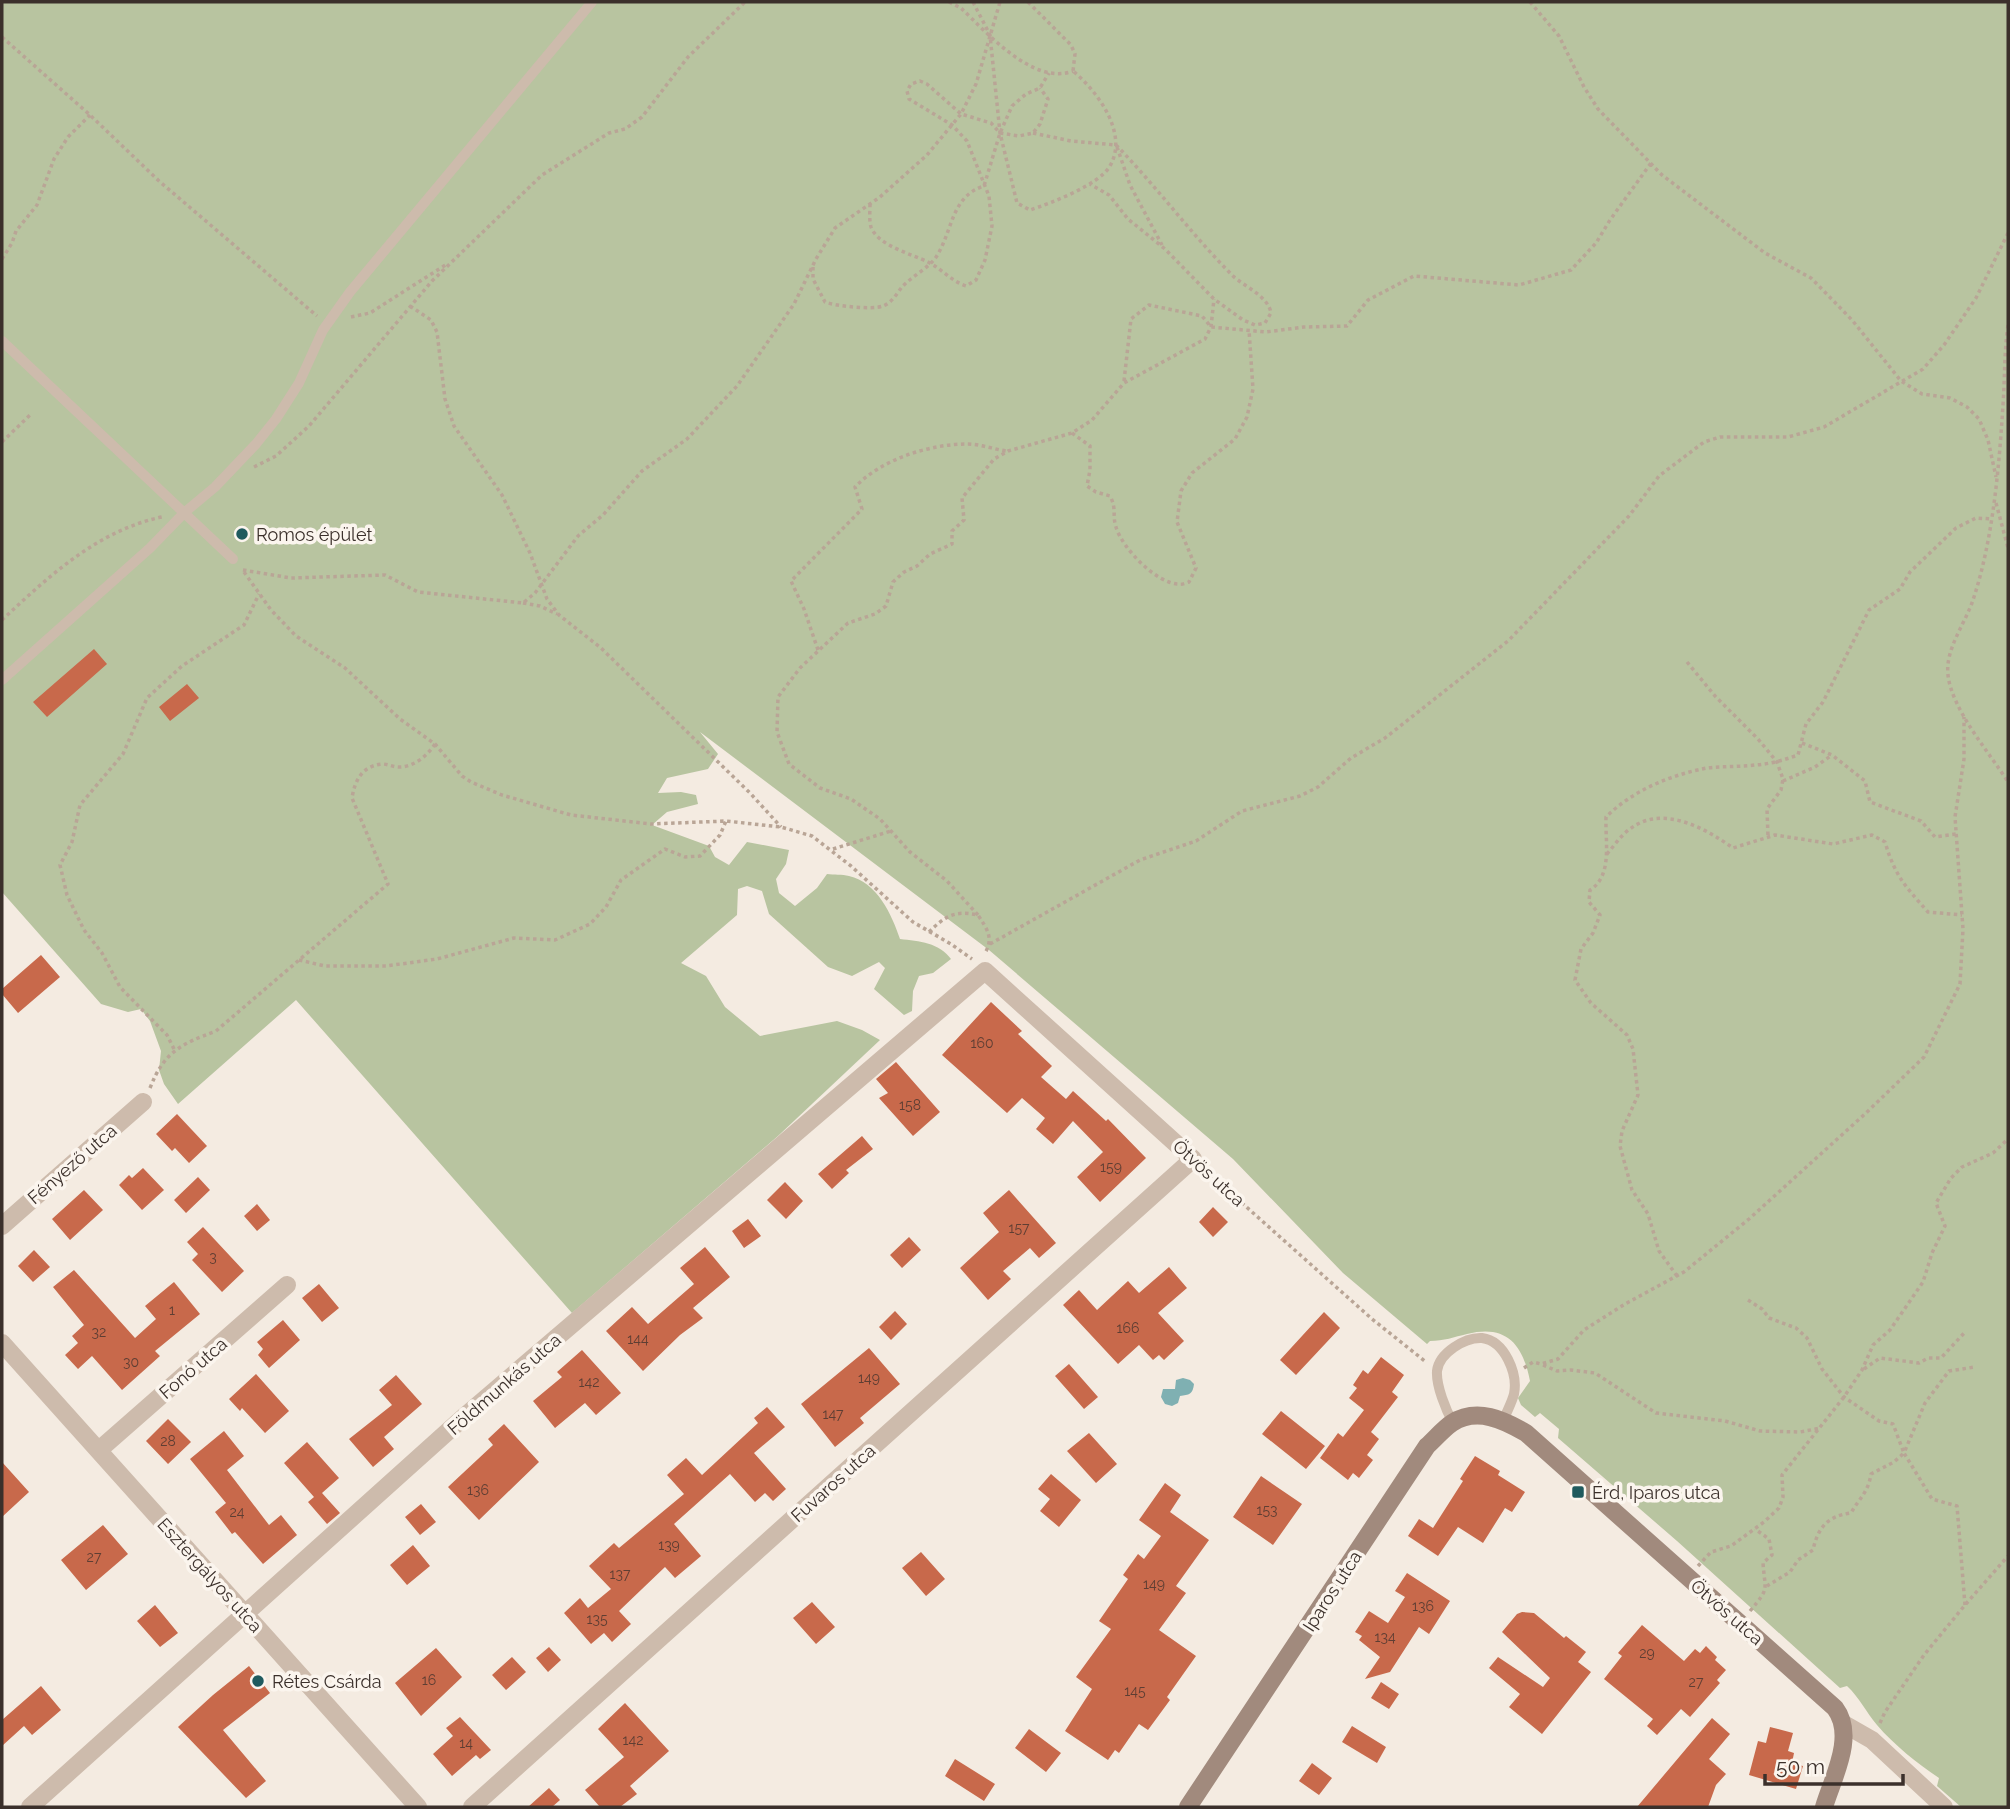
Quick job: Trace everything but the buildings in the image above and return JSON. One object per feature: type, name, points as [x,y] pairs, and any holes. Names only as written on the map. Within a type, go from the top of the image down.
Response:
[{"type":"street","name":"Ötvös utca","points":[[981,968],[1193,1159]]},
{"type":"street","name":"Földmunkás utca","points":[[30,1807],[466,1416],[981,968]]},
{"type":"street","name":"Fényező utca","points":[[2,1226],[143,1102]]},
{"type":"street","name":"Fuvaros utca","points":[[472,1807],[1193,1159]]},
{"type":"street","name":"Fonó utca","points":[[99,1450],[287,1285]]},
{"type":"street","name":"Esztergályos utca","points":[[2,1343],[418,1807]]},
{"type":"street","points":[[1452,1423],[1469,1417],[1503,1419]]},
{"type":"street","name":"Ötvös utca","points":[[1503,1419],[1526,1433],[1835,1708],[1844,1724],[1871,1740],[1944,1807]]},
{"type":"street","name":"Iparos utca","points":[[1188,1807],[1427,1446],[1452,1423]]},
{"type":"street","points":[[1824,1807],[1842,1747],[1844,1724]]},
{"type":"lane","points":[[2,680],[150,548],[184,512],[215,487],[276,419],[299,383],[323,330],[358,282],[592,2]]},
{"type":"lane","points":[[2,341],[233,559]]},
{"type":"lane","points":[[1452,1423],[1443,1402],[1437,1370],[1447,1352],[1464,1341],[1482,1338],[1495,1343],[1508,1359],[1513,1375],[1514,1393],[1503,1419]]},
{"type":"path","points":[[251,468],[276,456],[309,426],[432,281],[542,175],[609,133],[625,129],[642,117],[688,57],[745,2]]},
{"type":"path","points":[[948,2],[961,8],[1027,66],[1061,76],[1073,71]]},
{"type":"path","points":[[973,2],[990,35],[1000,133],[1017,203],[1030,209],[1052,203],[1090,184],[1110,166],[1116,145]]},
{"type":"path","points":[[523,603],[535,593],[578,536],[603,515],[642,471],[687,439],[737,386],[794,304],[835,228],[870,204],[927,155],[961,114],[976,84],[1000,2]]},
{"type":"path","points":[[1028,2],[1071,45],[1075,54],[1073,71]]},
{"type":"path","points":[[1530,2],[1559,36],[1584,87],[1598,108],[1662,175],[1765,253],[1811,278],[1852,320],[1901,381],[1922,394],[1950,398],[1967,407],[1979,419],[1996,477]]},
{"type":"path","points":[[2,37],[159,181],[323,321],[370,313],[456,258]]},
{"type":"path","points":[[1073,71],[1091,86],[1109,115],[1130,185],[1165,249]]},
{"type":"path","points":[[984,186],[1000,133],[1012,106],[1026,94],[1040,88],[1049,73]]},
{"type":"path","points":[[870,204],[872,227],[879,237],[901,251],[930,263],[957,283],[966,286],[975,280],[985,260],[992,226],[989,196],[967,141],[952,125],[909,99],[907,91],[911,84],[927,84],[961,114],[991,123],[1000,133],[1019,136],[1032,133],[1071,141],[1116,145],[1234,277],[1269,305],[1271,313],[1265,323],[1255,325],[1243,320],[1214,299],[1165,249],[1128,219],[1109,195],[1090,184]]},
{"type":"path","points":[[1032,133],[1041,124],[1048,99],[1040,88]]},
{"type":"path","points":[[2,259],[16,231],[37,205],[54,159],[68,138],[90,115]]},
{"type":"path","points":[[1124,383],[1131,318],[1149,305],[1202,316],[1211,327],[1266,332],[1304,327],[1347,326],[1367,300],[1414,276],[1519,285],[1571,270],[1596,243],[1651,163]]},
{"type":"path","points":[[813,265],[813,279],[825,302],[837,307],[883,306],[937,255],[956,207],[972,190],[984,186]]},
{"type":"path","points":[[990,944],[1140,860],[1196,841],[1242,811],[1300,796],[1318,788],[1351,758],[1385,738],[1508,641],[1629,516],[1659,475],[1704,442],[1720,437],[1788,437],[1824,427],[1923,369],[1944,345],[1976,299],[2008,233]]},
{"type":"path","points":[[233,559],[296,636],[345,668],[400,719],[435,744],[462,776],[471,782],[544,809],[571,815],[651,824],[726,821],[781,827],[812,836],[831,849],[906,917],[951,944],[981,968],[990,944],[989,930],[947,881],[910,852],[880,819],[851,799],[820,788],[789,764],[777,732],[778,697],[800,668],[838,631],[886,607],[893,582],[904,572],[918,566],[930,554],[952,544],[952,531],[964,520],[962,498],[994,459],[1008,452],[1072,433],[1092,420],[1124,383],[1205,338],[1211,327],[1214,299]]},
{"type":"path","points":[[410,306],[431,320],[437,332],[445,399],[454,426],[502,495],[530,553],[547,599],[559,615]]},
{"type":"path","points":[[2008,325],[1992,519],[1973,601],[1949,656],[1947,671],[1950,687],[1964,717],[2008,782]]},
{"type":"path","points":[[1072,433],[1090,446],[1087,486],[1110,496],[1115,507],[1115,527],[1130,552],[1153,574],[1178,585],[1189,582],[1196,568],[1177,522],[1181,492],[1192,472],[1235,439],[1247,417],[1253,389],[1249,330]]},
{"type":"path","points":[[2,442],[30,415]]},
{"type":"path","points":[[818,650],[804,608],[791,582],[862,509],[855,486],[886,464],[948,445],[970,444],[1008,452]]},
{"type":"path","points":[[1995,499],[2008,548]]},
{"type":"path","points":[[2,620],[47,579],[96,543],[141,521],[184,512]]},
{"type":"path","points":[[1677,1276],[1659,1251],[1648,1214],[1632,1190],[1620,1146],[1622,1131],[1638,1095],[1633,1049],[1627,1035],[1591,1003],[1575,980],[1581,949],[1593,933],[1600,915],[1589,902],[1590,890],[1598,886],[1606,869],[1606,817],[1623,801],[1670,777],[1708,768],[1754,766],[1798,755],[1806,724],[1823,702],[1869,610],[1900,589],[1910,572],[1956,528],[1976,518],[1992,519]]},
{"type":"path","points":[[243,570],[291,578],[385,575],[418,592],[523,603],[540,606],[559,615],[601,648],[750,793],[781,827]]},
{"type":"path","points":[[174,1049],[167,1035],[120,987],[66,895],[60,865],[72,842],[80,805],[123,754],[147,698],[182,666],[244,625],[259,593]]},
{"type":"path","points":[[1687,662],[1777,762],[1783,781],[1781,790],[1768,809],[1768,837]]},
{"type":"path","points":[[1541,1364],[1558,1359],[1584,1330],[1677,1276],[1749,1219],[1924,1057],[1960,984],[1962,915],[1955,817],[1964,759],[1964,717]]},
{"type":"path","points":[[1802,743],[1832,755],[1865,781],[1870,802],[1921,821],[1935,836],[1956,834]]},
{"type":"path","points":[[143,1102],[156,1073],[174,1049],[187,1041],[216,1031],[388,884],[352,798],[355,783],[364,770],[383,764],[399,767],[410,765],[427,756],[435,744]]},
{"type":"path","points":[[1783,781],[1815,767],[1832,755]]},
{"type":"path","points":[[1605,855],[1630,828],[1655,818],[1691,823],[1732,848],[1775,835],[1832,844],[1872,835],[1885,842],[1899,879],[1928,912],[1962,915]]},
{"type":"path","points":[[299,960],[325,966],[386,966],[437,959],[506,939],[555,940],[590,924],[606,908],[621,880],[665,849],[685,857],[700,856],[720,835],[726,821]]},
{"type":"path","points":[[831,849],[891,831]]},
{"type":"path","points":[[929,932],[944,917],[966,912],[978,915]]},
{"type":"path","points":[[1688,1578],[1711,1552],[1731,1546],[1779,1508],[1783,1497],[1782,1475],[1844,1397],[1862,1370],[1873,1345],[1890,1330],[1923,1282],[1932,1253],[1945,1226],[1936,1203],[1944,1188],[1962,1167],[1993,1153],[2008,1139]]},
{"type":"path","name":"Ötvös utca","points":[[1193,1159],[1372,1319],[1437,1370]]},
{"type":"path","points":[[1748,1300],[1762,1309],[1769,1318],[1796,1328],[1807,1338],[1822,1369],[1844,1397],[1879,1421],[1893,1424],[1904,1453],[1932,1499],[1957,1506],[1965,1605]]},
{"type":"path","points":[[1862,1370],[1880,1358],[1919,1363],[1928,1358],[1941,1359],[1966,1331]]},
{"type":"path","points":[[1513,1375],[1533,1362],[1557,1371],[1595,1373],[1656,1413],[1725,1421],[1760,1431],[1800,1432],[1821,1428]]},
{"type":"path","points":[[1767,1586],[1790,1572],[1798,1560],[1813,1550],[1816,1538],[1828,1520],[1851,1513],[1868,1491],[1871,1474],[1894,1462],[1904,1453],[1925,1404],[1940,1387],[1949,1371],[1975,1367]]},
{"type":"path","points":[[1740,1624],[1763,1595],[1767,1586],[1763,1563],[1772,1555],[1769,1539],[1755,1529]]},
{"type":"path","points":[[1885,1712],[1924,1655],[2008,1556]]},
{"type":"green space","points":[[2,2],[2008,2],[2008,1807],[1961,1807],[1937,1786],[1939,1778],[1884,1732],[1847,1686],[1840,1688],[1558,1438],[1559,1429],[1540,1413],[1535,1417],[1521,1405],[1518,1398],[1530,1381],[1523,1357],[1511,1340],[1493,1332],[1481,1332],[1430,1341],[1427,1344],[1343,1273],[1233,1159],[989,950],[700,732],[718,754],[708,769],[667,778],[658,793],[681,792],[696,795],[698,804],[667,812],[652,825],[709,846],[715,857],[729,865],[747,842],[789,850],[786,864],[776,879],[779,893],[795,906],[817,888],[827,874],[859,879],[882,901],[900,939],[935,946],[951,959],[933,973],[919,976],[913,991],[912,1011],[904,1015],[874,989],[885,968],[879,962],[852,976],[828,967],[769,914],[762,891],[747,886],[738,889],[737,915],[681,963],[706,976],[725,1007],[760,1036],[837,1021],[880,1040],[778,1136],[572,1313],[296,1000],[178,1104],[164,1084],[159,1070],[161,1051],[150,1021],[141,1009],[128,1012],[101,1004],[2,892]]},
{"type":"water","points":[[1183,1378],[1194,1384],[1192,1392],[1180,1396],[1178,1403],[1172,1406],[1165,1404],[1161,1397],[1163,1389],[1175,1389],[1176,1380]]},
{"type":"place","name":"Romos épület","points":[[242,534]]},
{"type":"place","name":"Érd, Iparos utca","points":[[1578,1492]]},
{"type":"place","name":"Rétes Csárda","points":[[258,1681]]}]
